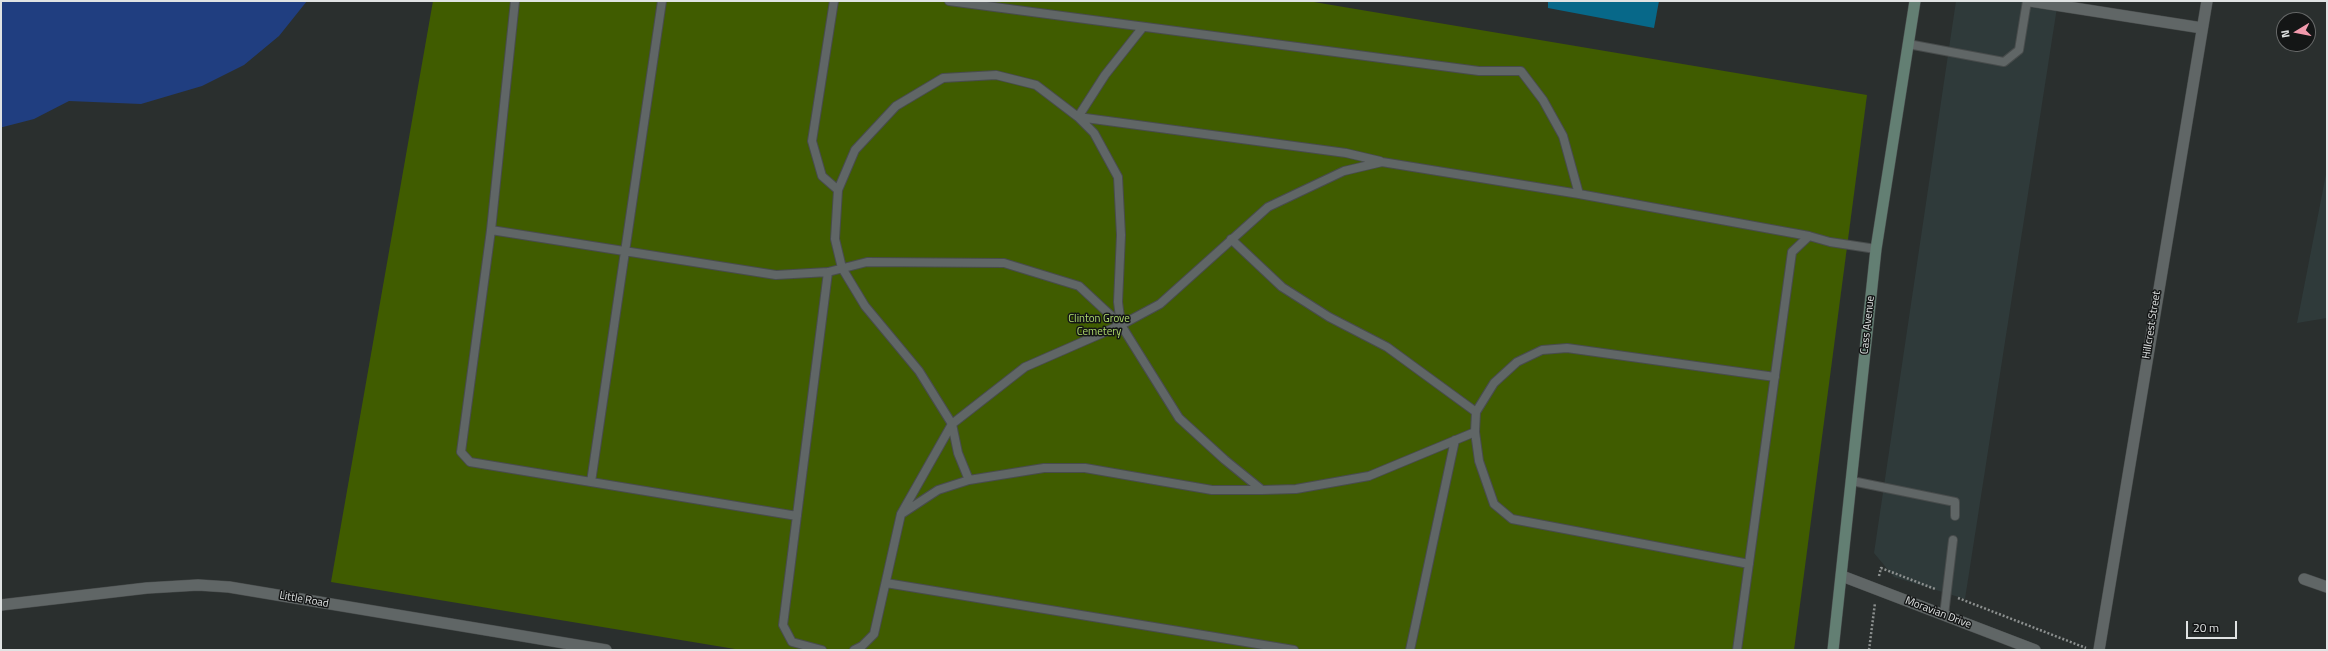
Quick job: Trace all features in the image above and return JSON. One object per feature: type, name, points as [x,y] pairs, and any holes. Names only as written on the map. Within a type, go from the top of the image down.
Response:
[{"type":"main road","name":"Cass Avenue","points":[[1833,650],[1876,250],[1915,1]]},
{"type":"street","points":[[2030,1],[2202,28]]},
{"type":"street","name":"Hillcrest Street","points":[[2099,650],[2207,1]]},
{"type":"street","name":"Moravian Drive","points":[[1842,576],[2035,650]]},
{"type":"street","points":[[2304,579],[2327,587]]},
{"type":"street","name":"Little Road","points":[[1,606],[147,588],[198,585],[229,587],[606,650]]},
{"type":"lane","points":[[515,1],[490,230],[460,452],[470,462],[797,516]]},
{"type":"lane","points":[[591,482],[662,1]]},
{"type":"lane","points":[[834,1],[812,141],[822,176],[838,190]]},
{"type":"lane","points":[[949,1],[1479,71],[1521,71],[1543,100],[1564,136],[1579,194]]},
{"type":"lane","points":[[1908,44],[2004,62],[2019,50],[2027,1]]},
{"type":"lane","points":[[1078,117],[1105,75],[1143,27]]},
{"type":"lane","points":[[969,480],[958,452],[952,424],[919,371],[865,306],[842,268],[835,239],[838,190],[855,150],[896,106],[943,78],[996,75],[1036,85],[1078,117],[1094,134],[1118,177],[1122,235],[1118,302],[1121,325]]},
{"type":"lane","points":[[1078,117],[1346,153],[1382,162],[1579,194],[1809,236],[1830,242],[1876,250]]},
{"type":"lane","points":[[854,650],[862,646],[874,634],[900,514],[952,424],[1025,367],[1121,325],[1160,304],[1268,207],[1344,171],[1382,162]]},
{"type":"lane","points":[[490,230],[776,275],[828,272],[867,262],[1004,263],[1079,286],[1121,325],[1180,418],[1224,460],[1262,490]]},
{"type":"lane","points":[[1737,650],[1792,252],[1809,236]]},
{"type":"lane","points":[[1231,239],[1282,287],[1329,317],[1387,347],[1476,412]]},
{"type":"lane","points":[[822,650],[792,642],[783,625],[828,272]]},
{"type":"lane","points":[[1749,564],[1512,519],[1494,504],[1479,461],[1475,432],[1476,412],[1494,383],[1517,362],[1542,350],[1567,348],[1775,377]]},
{"type":"lane","points":[[900,514],[938,490],[969,480],[1044,468],[1086,468],[1212,490],[1296,489],[1369,476],[1475,432]]},
{"type":"lane","points":[[1410,650],[1455,440]]},
{"type":"lane","points":[[1852,481],[1955,502],[1955,516]]},
{"type":"lane","points":[[1944,615],[1953,540]]},
{"type":"lane","points":[[886,583],[1294,650]]},
{"type":"path","points":[[1879,574],[1881,568],[2092,650]]},
{"type":"path","points":[[1869,650],[1871,628]]},
{"type":"shaded area","points":[[1956,1],[2058,1],[1965,599],[1894,577],[1874,553]]},
{"type":"shaded area","points":[[2327,169],[2327,318],[2297,323]]},
{"type":"green space","name":"Clinton Grove Cemetery","points":[[433,1],[1308,1],[1867,95],[1794,650],[741,650],[331,582]]},
{"type":"water","points":[[1,1],[307,1],[279,36],[244,65],[202,86],[141,104],[69,101],[34,119],[1,127]]},
{"type":"building","points":[[1548,1],[1659,1],[1654,28],[1548,8]]}]
